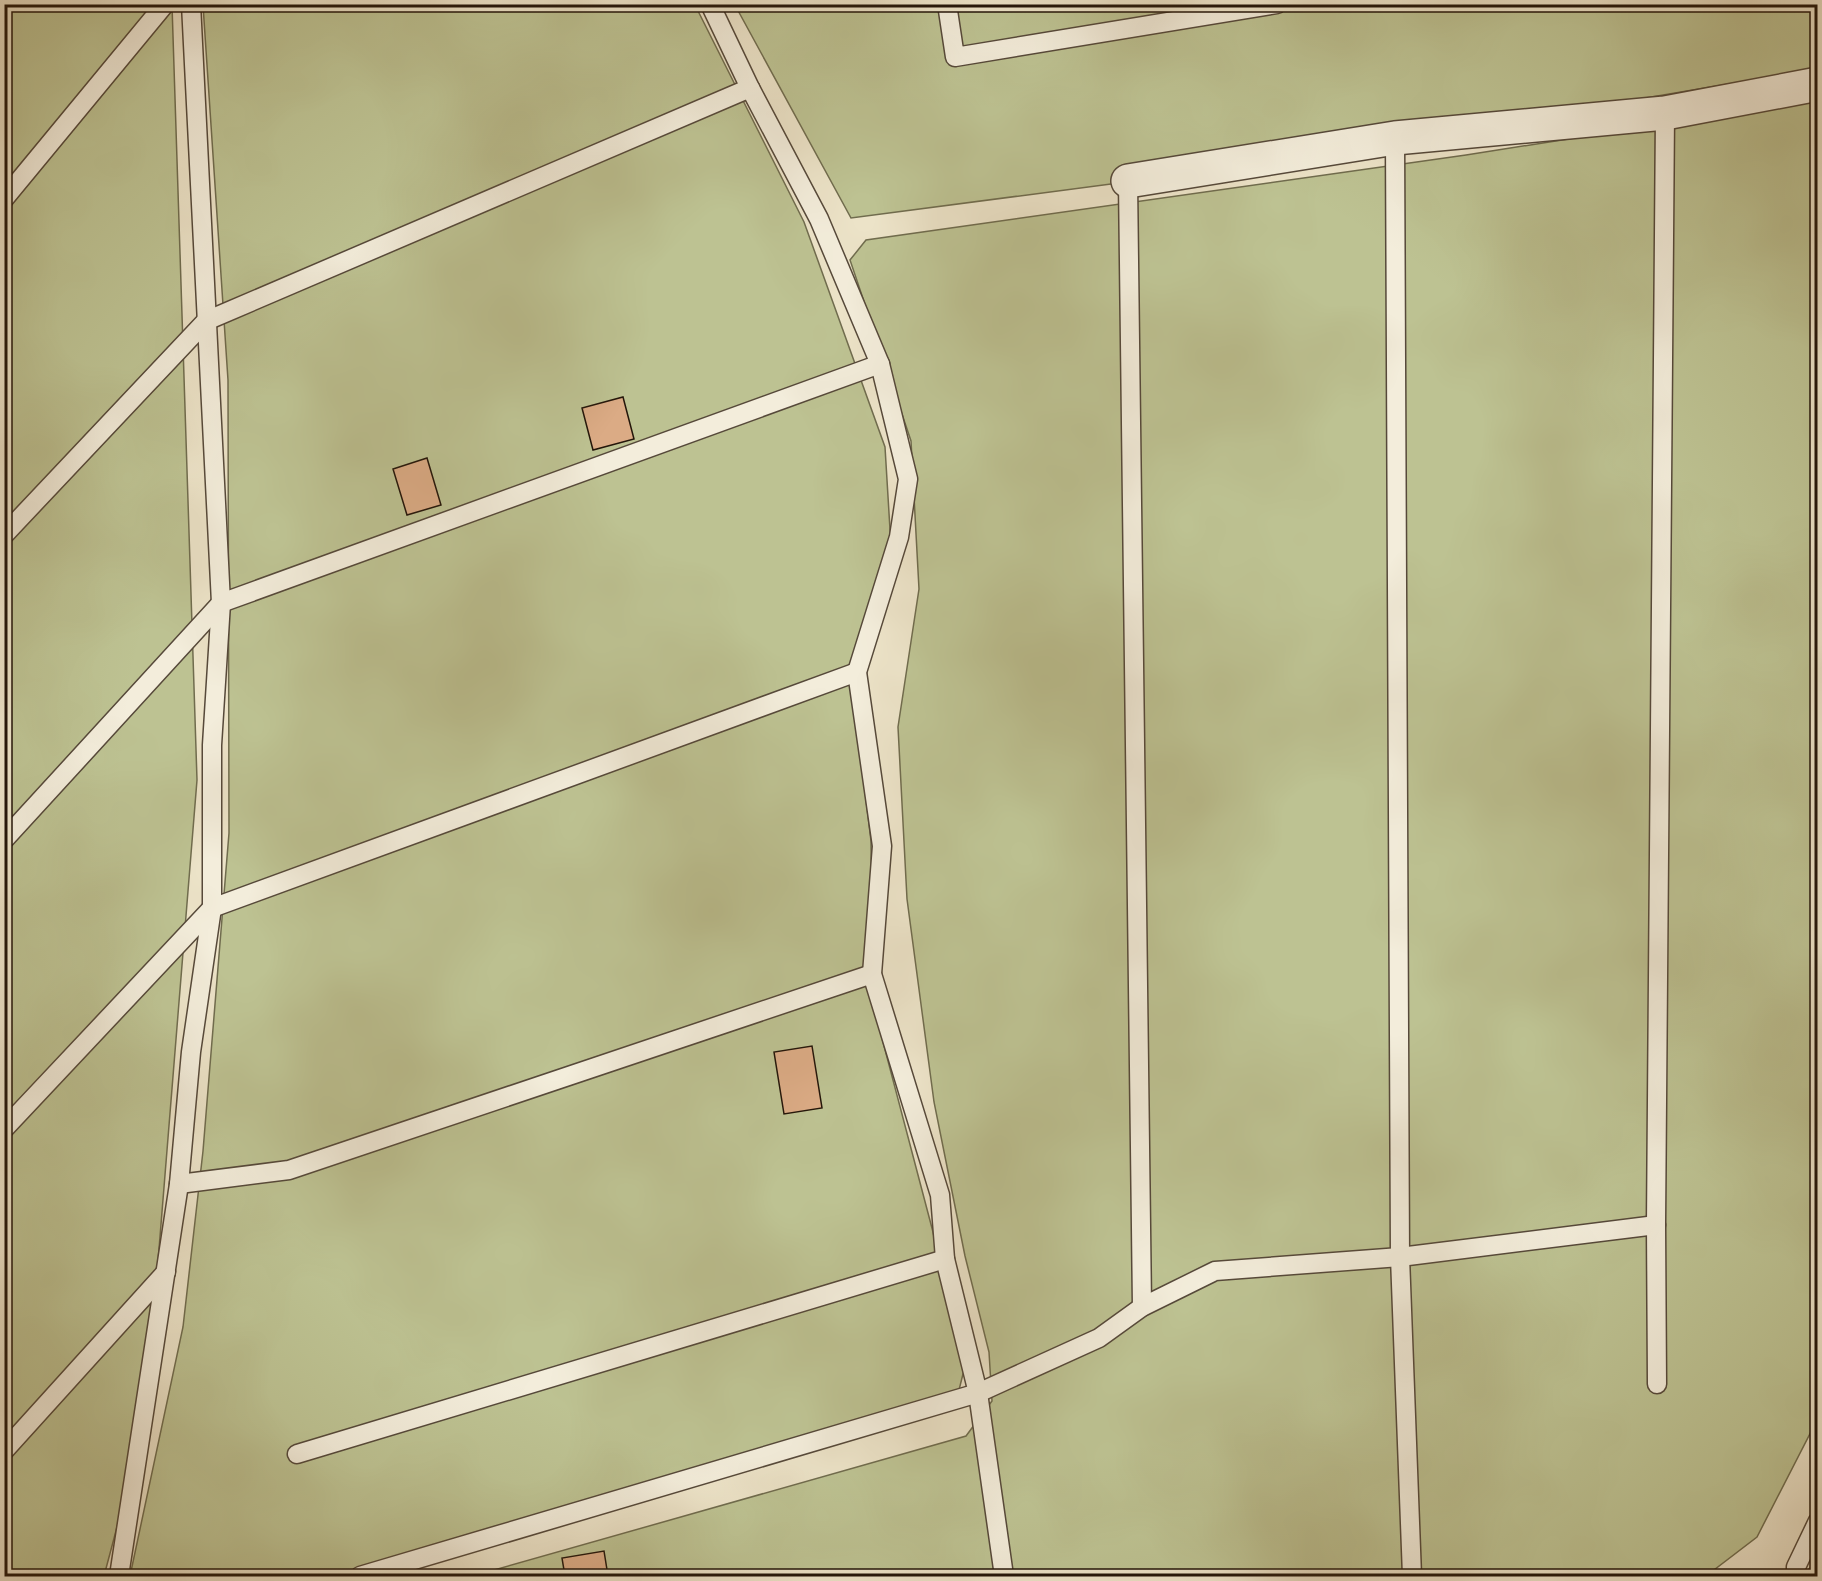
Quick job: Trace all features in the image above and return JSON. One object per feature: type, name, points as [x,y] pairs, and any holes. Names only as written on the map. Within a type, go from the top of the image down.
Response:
[{"type":"street","points":[[1128,181],[1395,138],[1665,113],[1818,84]]},
{"type":"lane","points":[[4,199],[165,4]]},
{"type":"lane","points":[[119,1576],[179,1184],[191,1052],[212,908],[212,746],[221,603],[191,4]]},
{"type":"lane","points":[[710,4],[750,88],[819,219],[880,364],[908,479],[900,537],[857,672],[882,846],[872,974],[940,1195],[945,1259],[978,1392],[1004,1576]]},
{"type":"lane","points":[[947,4],[955,57],[1224,8],[1277,4]]},
{"type":"lane","points":[[4,535],[206,321],[750,88]]},
{"type":"lane","points":[[1657,1384],[1656,1225],[1665,113]]},
{"type":"lane","points":[[1395,138],[1400,1257],[1412,1576]]},
{"type":"lane","points":[[1128,181],[1142,1307]]},
{"type":"lane","points":[[4,840],[221,603],[880,364]]},
{"type":"lane","points":[[4,1129],[212,908],[857,672]]},
{"type":"lane","points":[[179,1184],[289,1170],[872,974]]},
{"type":"lane","points":[[360,1576],[978,1392],[1099,1338],[1142,1307],[1215,1271],[1400,1257],[1656,1225]]},
{"type":"lane","points":[[297,1454],[945,1259]]},
{"type":"lane","points":[[4,1451],[166,1272]]},
{"type":"lane","points":[[1796,1576],[1796,1567],[1818,1521]]},
{"type":"green space","points":[[5,5],[172,5],[197,780],[156,1286],[121,1512],[104,1576],[5,1576]]},
{"type":"green space","points":[[203,5],[695,5],[804,222],[885,447],[891,546],[852,684],[871,841],[873,1004],[933,1232],[964,1370],[957,1398],[372,1576],[130,1576],[183,1327],[203,1151],[229,833],[228,380]]},
{"type":"green space","points":[[735,5],[1817,5],[1817,69],[1225,169],[851,218]]},
{"type":"green space","points":[[1817,100],[1818,1418],[1757,1537],[1706,1576],[473,1576],[966,1436],[992,1401],[989,1352],[965,1256],[934,1102],[907,899],[898,727],[919,589],[911,441],[850,260],[866,240],[1466,155]]},
{"type":"green space","points":[[1817,1555],[1817,1576],[1800,1576],[1810,1568]]},
{"type":"building","points":[[623,397],[634,439],[593,450],[582,408]]},
{"type":"building","points":[[427,458],[441,505],[407,515],[393,469]]},
{"type":"building","points":[[812,1046],[822,1108],[784,1114],[774,1052]]},
{"type":"building","points":[[604,1551],[608,1576],[565,1576],[562,1558]]}]
